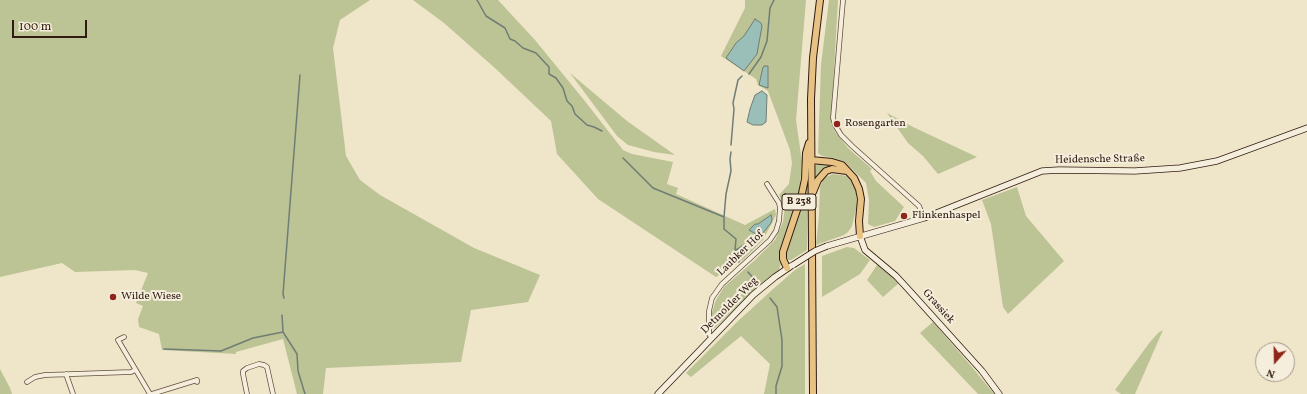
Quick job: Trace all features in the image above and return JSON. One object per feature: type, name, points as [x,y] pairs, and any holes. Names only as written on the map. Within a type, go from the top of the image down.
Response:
[{"type":"main road","name":"B 238","points":[[813,394],[811,134],[813,58],[820,0]]},
{"type":"main road","name":"B 238","points":[[787,268],[783,259],[783,252],[801,198],[806,172],[806,153],[811,134]]},
{"type":"main road","points":[[811,160],[836,163],[842,166],[849,172],[858,184],[861,194],[858,229],[860,236]]},
{"type":"main road","points":[[811,199],[818,180],[826,171],[832,169],[849,172]]},
{"type":"street","points":[[843,0],[833,118],[835,125],[841,135],[852,146],[919,206],[924,218]]},
{"type":"street","name":"Heidensche Straße","points":[[827,246],[924,218],[1042,172],[1059,170],[1135,171],[1180,168],[1217,161],[1307,128]]},
{"type":"street","name":"Laubker Hof","points":[[712,338],[709,334],[709,311],[712,298],[722,284],[770,240],[776,231],[779,221],[780,208],[779,203],[767,184]]},
{"type":"street","name":"Grassiek","points":[[860,236],[865,250],[904,284],[982,371],[1000,394]]},
{"type":"street","name":"Detmolder Weg","points":[[658,394],[753,295],[787,268],[815,251],[827,246]]},
{"type":"street","points":[[124,336],[118,340],[151,394],[197,380],[198,382]]},
{"type":"street","points":[[247,394],[243,371],[247,368],[260,364],[267,367],[273,394]]},
{"type":"street","points":[[27,382],[40,375],[131,372],[135,370]]},
{"type":"street","points":[[66,374],[73,394]]},
{"type":"green space","points":[[0,0],[370,0],[340,20],[333,48],[346,156],[360,180],[380,195],[474,248],[540,275],[528,302],[471,310],[461,362],[326,368],[323,394],[297,394],[283,339],[236,352],[236,354],[162,350],[159,334],[139,327],[138,319],[143,306],[136,303],[148,273],[135,270],[75,272],[62,263],[0,277]]},
{"type":"green space","points":[[413,0],[498,0],[535,40],[623,150],[632,154],[673,162],[667,184],[678,188],[676,194],[745,225],[775,209],[776,215],[763,240],[744,259],[716,277],[598,199],[557,154],[551,121],[444,23]]},
{"type":"green space","points":[[745,0],[806,0],[796,120],[802,162],[799,196],[780,249],[781,263],[779,270],[757,287],[715,328],[712,329],[712,312],[716,300],[724,287],[775,240],[783,222],[785,206],[779,195],[789,184],[792,163],[790,150],[768,91],[758,85],[756,79],[721,56],[745,8]]},
{"type":"green space","points":[[829,0],[838,0],[831,123],[835,132],[848,148],[872,169],[870,171],[876,181],[904,207],[895,221],[874,227],[868,224],[869,200],[866,183],[845,162],[822,156],[818,153],[821,65]]},
{"type":"green space","points":[[570,73],[627,121],[675,155],[654,152],[628,145],[617,136]]},
{"type":"green space","points":[[887,113],[977,157],[938,174],[923,156],[908,143]]},
{"type":"green space","points":[[818,163],[838,167],[822,171],[815,177],[815,166]]},
{"type":"green space","points":[[833,174],[847,176],[852,182],[856,191],[857,205],[852,226],[844,235],[816,245],[820,187],[822,181],[826,177]]},
{"type":"green space","points":[[808,186],[807,250],[791,260],[788,260],[785,252],[806,187]]},
{"type":"green space","points":[[1017,187],[1026,216],[1064,261],[1008,314],[1003,307],[991,224],[982,200]]},
{"type":"green space","points":[[847,247],[854,248],[870,260],[860,274],[822,297],[822,256]]},
{"type":"green space","points":[[805,264],[805,394],[764,394],[770,364],[741,336],[691,377],[686,373],[737,322],[795,270]]},
{"type":"green space","points":[[877,265],[899,283],[883,297],[867,280]]},
{"type":"green space","points":[[933,322],[994,394],[978,394],[920,333]]},
{"type":"green space","points":[[1163,330],[1135,394],[1121,394],[1115,390],[1150,342]]},
{"type":"green space","points":[[0,369],[10,388],[12,394],[0,394]]},
{"type":"water","points":[[755,19],[761,23],[762,26],[757,54],[744,71],[726,58],[736,43],[744,36]]},
{"type":"water","points":[[768,66],[768,88],[759,85],[763,67]]},
{"type":"water","points":[[762,91],[767,95],[766,122],[762,125],[753,125],[747,122],[750,109],[755,95]]},
{"type":"water","points":[[771,215],[771,223],[762,234],[756,234],[749,230],[755,224],[758,224]]},
{"type":"waterway","points":[[477,0],[486,16],[505,28],[510,39],[515,41],[523,48],[536,53],[549,67],[549,74],[556,78],[563,88],[567,101],[572,106],[575,114],[587,125],[602,131]]},
{"type":"waterway","points":[[749,74],[761,57],[767,41],[770,8],[774,0]]},
{"type":"waterway","points":[[284,298],[283,294],[300,75]]},
{"type":"waterway","points":[[731,145],[734,109],[733,103],[738,80],[742,76]]},
{"type":"waterway","points":[[731,152],[731,171],[726,194],[724,229],[736,239],[735,250],[739,262]]},
{"type":"waterway","points":[[623,158],[653,188],[724,217]]},
{"type":"waterway","points":[[736,250],[751,241],[756,234]]},
{"type":"waterway","points":[[748,272],[754,279]]},
{"type":"waterway","points":[[770,298],[777,307],[782,340],[782,366],[776,386],[776,394]]},
{"type":"waterway","points":[[282,315],[283,332],[297,354],[298,371],[305,394]]},
{"type":"waterway","points":[[164,349],[221,351],[253,338],[283,332]]},
{"type":"place","name":"Rosengarten","points":[[837,124]]},
{"type":"place","name":"Flinkenhaspel","points":[[904,216]]},
{"type":"place","name":"Wilde Wiese","points":[[113,297]]}]
